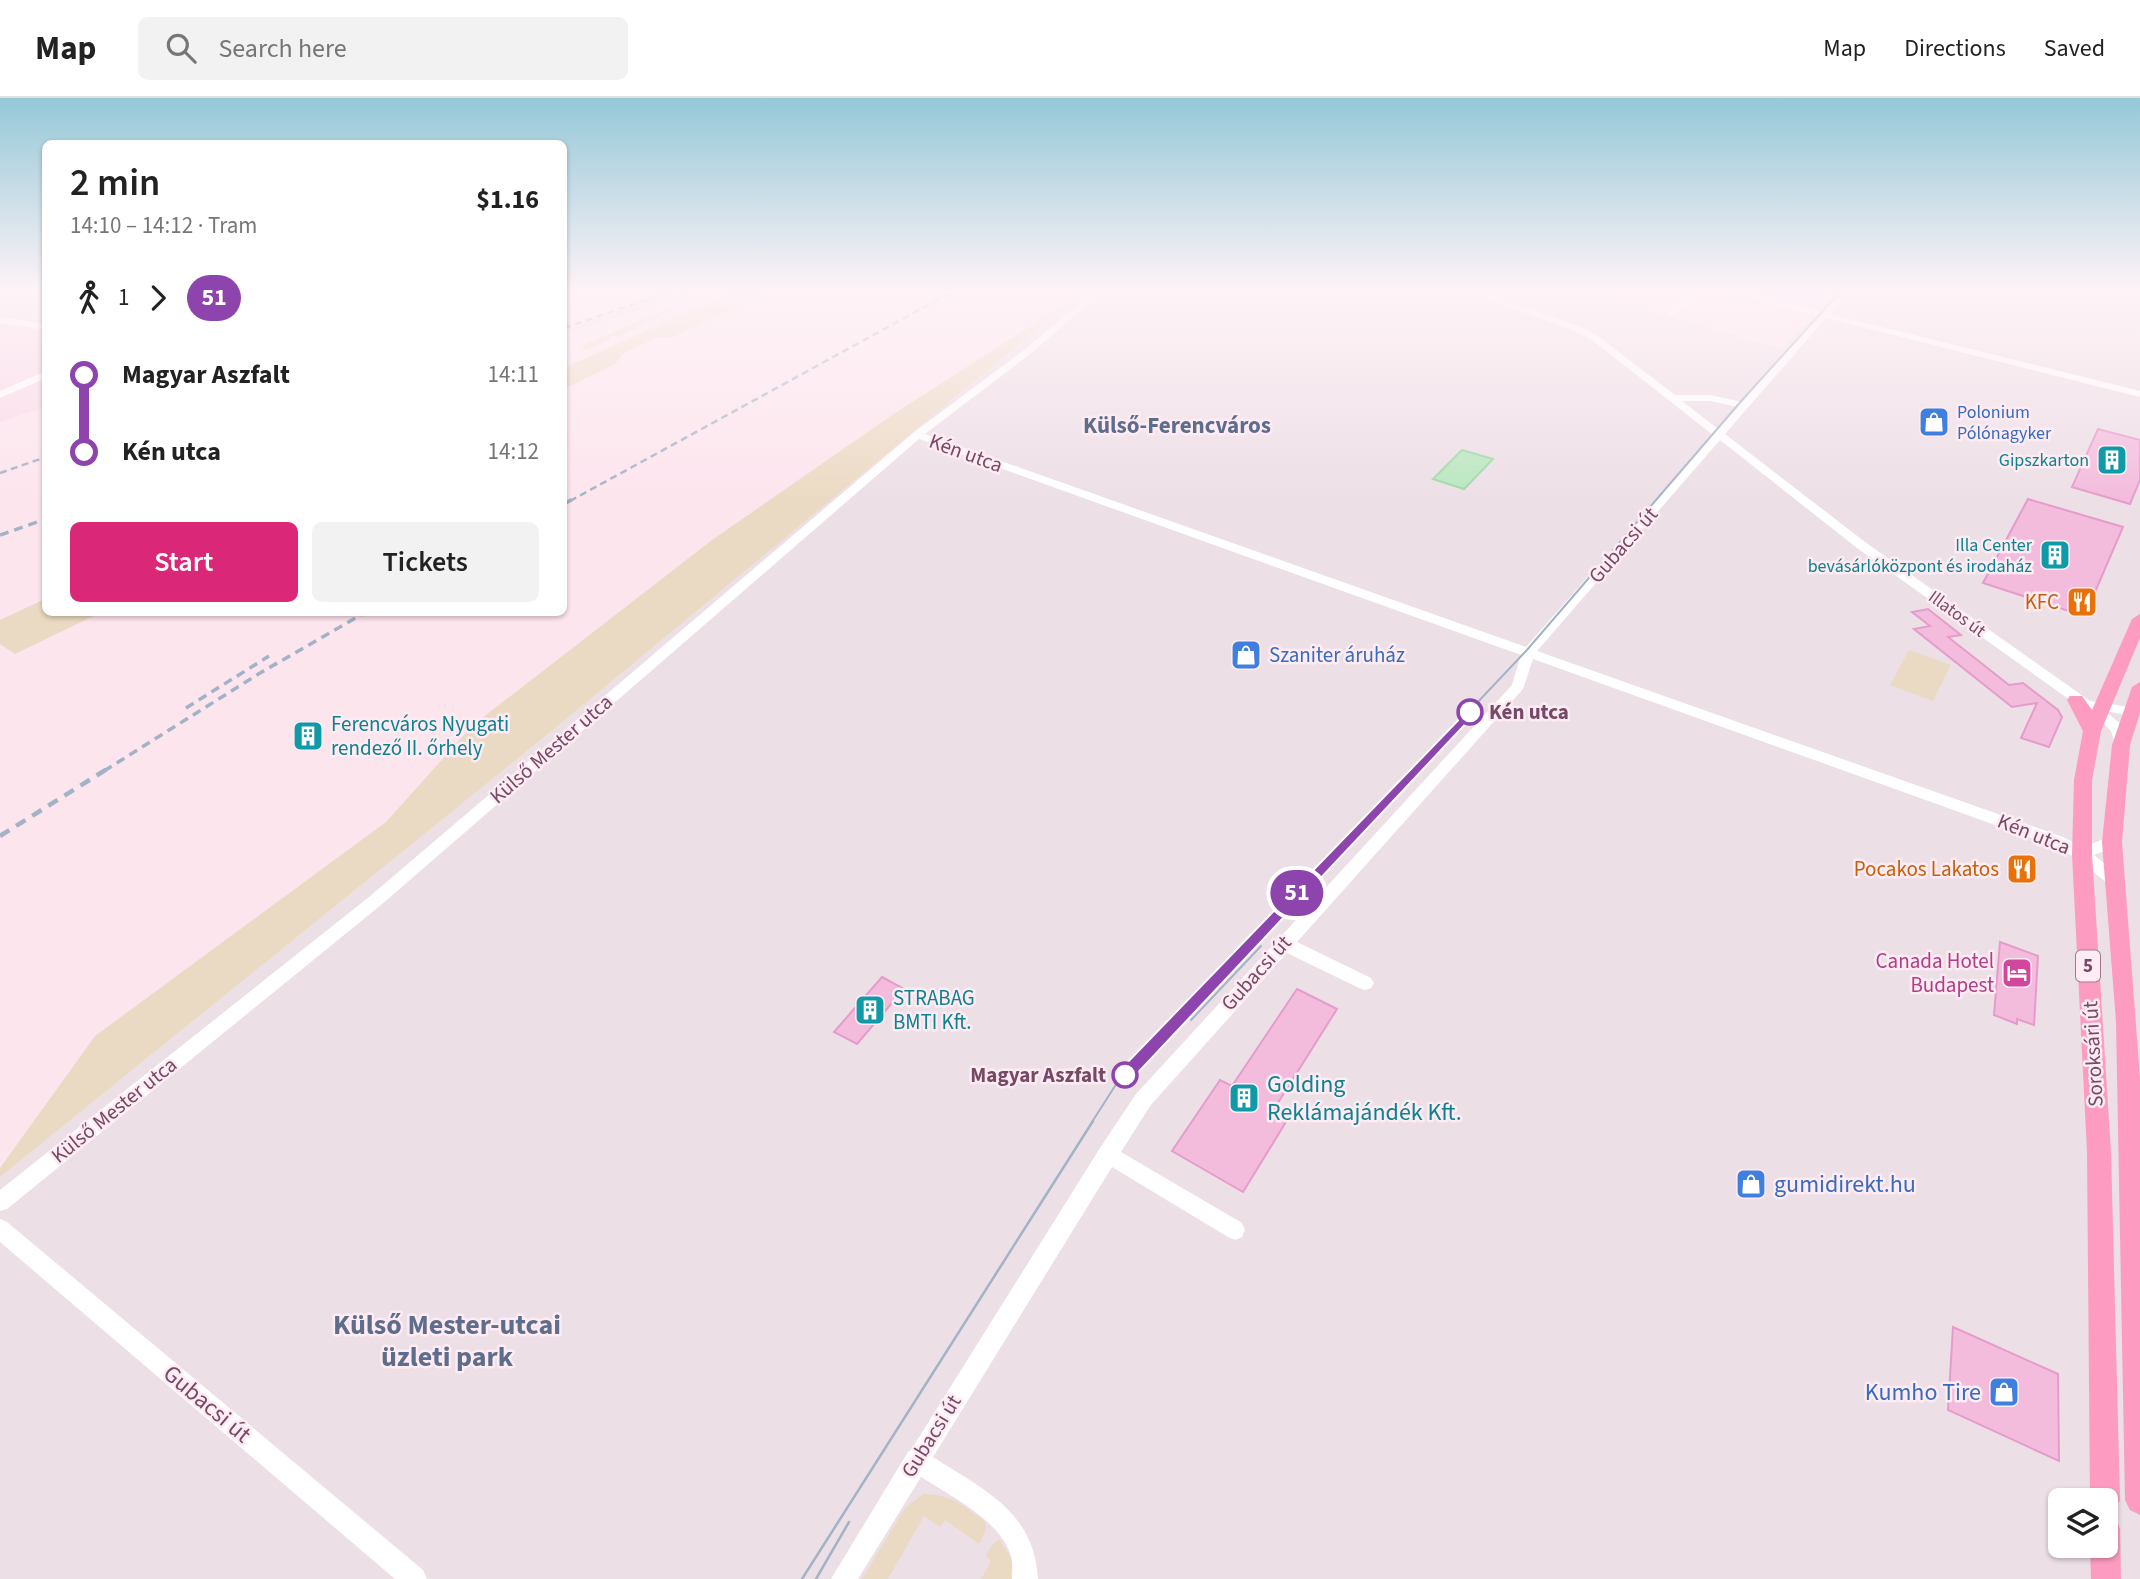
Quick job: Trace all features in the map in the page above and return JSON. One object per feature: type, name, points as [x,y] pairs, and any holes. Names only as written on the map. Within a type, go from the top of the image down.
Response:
[{"type":"main road","name":"Soroksári út","points":[[2105,1488],[2099,1152],[2082,854],[2082,780],[2092,732],[2140,619]]},
{"type":"main road","name":"Soroksári út","points":[[2140,687],[2121,745],[2112,842],[2127,1022],[2140,1500]]},
{"type":"main road","points":[[2076,700],[2086,714],[2092,732]]},
{"type":"main road","points":[[2106,1558],[2106,1579]]},
{"type":"street","name":"Külső Mester utca","points":[[0,1202],[374,901],[917,435],[1015,361]]},
{"type":"street","name":"Illatos út","points":[[1624,361],[1861,545],[2076,700],[2100,711],[2118,729],[2121,745]]},
{"type":"street","name":"Gubacsi út","points":[[844,1579],[1107,1154],[1158,1080],[1518,686],[1529,652],[1781,361]]},
{"type":"street","points":[[2010,361],[2140,394]]},
{"type":"street","points":[[0,395],[42,376]]},
{"type":"street","points":[[1673,398],[1710,398],[1742,405]]},
{"type":"street","name":"Kén utca","points":[[917,435],[2057,841],[2082,854],[2113,879]]},
{"type":"street","name":"Illatos út","points":[[2100,711],[2132,711]]},
{"type":"street","name":"Kén utca","points":[[2082,854],[2112,842]]},
{"type":"street","points":[[1283,943],[1365,983]]},
{"type":"street","points":[[1107,1154],[1235,1230]]},
{"type":"street","name":"Gubacsi út","points":[[0,1229],[414,1579]]},
{"type":"street","points":[[916,1460],[1003,1519],[1016,1534],[1025,1567]]},
{"type":"shaded area","points":[[0,361],[42,361],[42,408],[0,422]]},
{"type":"shaded area","points":[[579,361],[617,361],[567,388],[567,367]]},
{"type":"shaded area","points":[[976,361],[999,361],[548,734],[0,1177],[0,1168],[95,1036],[386,822],[473,725],[712,540],[895,413]]},
{"type":"shaded area","points":[[999,361],[2140,361],[2140,1579],[0,1579],[0,1177],[548,734]]},
{"type":"shaded area","points":[[1462,450],[1493,459],[1464,489],[1433,479]]},
{"type":"shaded area","points":[[42,600],[42,616],[94,616],[15,654],[0,644],[0,620]]},
{"type":"shaded area","points":[[1909,650],[1951,665],[1933,701],[1890,685]]},
{"type":"shaded area","points":[[923,1494],[949,1499],[964,1506],[985,1522],[986,1529],[979,1544],[945,1520],[940,1527],[924,1516],[888,1579],[862,1579],[905,1508]]},
{"type":"shaded area","points":[[999,1539],[1012,1559],[1011,1579],[981,1579],[991,1561],[986,1556]]},
{"type":"building","name":"Gipszkarton","points":[[2098,429],[2140,440],[2140,480],[2130,504],[2072,487]]},
{"type":"building","name":"Illa Center bevásárlóközpont és irodaház","points":[[2028,499],[2123,527],[2086,613],[2075,613],[1983,583]]},
{"type":"building","points":[[1928,609],[1961,635],[1948,637],[2009,685],[2023,683],[2058,710],[2062,717],[2049,747],[2021,738],[2037,703],[2012,707],[1914,629],[1930,626],[1912,612]]},
{"type":"building","name":"Canada Hotel Budapest","points":[[2000,942],[2038,956],[2034,1025],[2017,1019],[2017,1024],[1994,1015]]},
{"type":"building","name":"STRABAG BMTI Kft.","points":[[882,977],[904,989],[857,1044],[834,1032]]},
{"type":"building","name":"Golding Reklámajándék Kft.","points":[[1297,989],[1337,1009],[1274,1109],[1289,1117],[1243,1192],[1172,1151],[1220,1080],[1232,1086]]},
{"type":"building","name":"Kumho Tire","points":[[1953,1327],[2058,1374],[2059,1461],[1948,1410]]},
{"type":"tram line","points":[[1092,1122],[1115,1086],[1526,651],[1777,361]]},
{"type":"tram line","name":"51","points":[[1125,1075],[1470,712]]},
{"type":"tram line","points":[[1191,1020],[1261,946]]},
{"type":"tram line","points":[[802,1579],[1093,1121]]},
{"type":"tram line","points":[[816,1579],[849,1522]]},
{"type":"railway","points":[[570,501],[826,361]]},
{"type":"railway","points":[[0,473],[42,458]]},
{"type":"railway","points":[[567,502],[573,499]]},
{"type":"railway","points":[[0,535],[42,520]]},
{"type":"railway","points":[[104,771],[260,673],[359,616]]},
{"type":"railway","points":[[186,708],[269,656]]},
{"type":"railway","points":[[0,836],[107,769]]},
{"type":"place","name":"Polonium Pólónagyker","points":[[1934,422]]},
{"type":"place","name":"Gipszkarton","points":[[2112,460]]},
{"type":"place","name":"Illa Center bevásárlóközpont és irodaház","points":[[2055,555]]},
{"type":"place","name":"KFC","points":[[2082,602]]},
{"type":"place","name":"Szaniter áruház","points":[[1246,655]]},
{"type":"place","name":"Kén utca","points":[[1470,712]]},
{"type":"place","name":"Ferencváros Nyugati rendező II. őrhely","points":[[308,736]]},
{"type":"place","name":"Pocakos Lakatos","points":[[2022,869]]},
{"type":"place","name":"Canada Hotel Budapest","points":[[2017,973]]},
{"type":"place","name":"STRABAG BMTI Kft.","points":[[870,1010]]},
{"type":"place","name":"Magyar Aszfalt","points":[[1125,1075]]},
{"type":"place","name":"Golding Reklámajándék Kft.","points":[[1244,1098]]},
{"type":"place","name":"gumidirekt.hu","points":[[1751,1184]]},
{"type":"place","name":"Kumho Tire","points":[[2004,1392]]},
{"type":"district","name":"Külső-Ferencváros","points":[[1177,425]]},
{"type":"district","name":"Külső Mester-utcai üzleti park","points":[[447,1341]]}]
